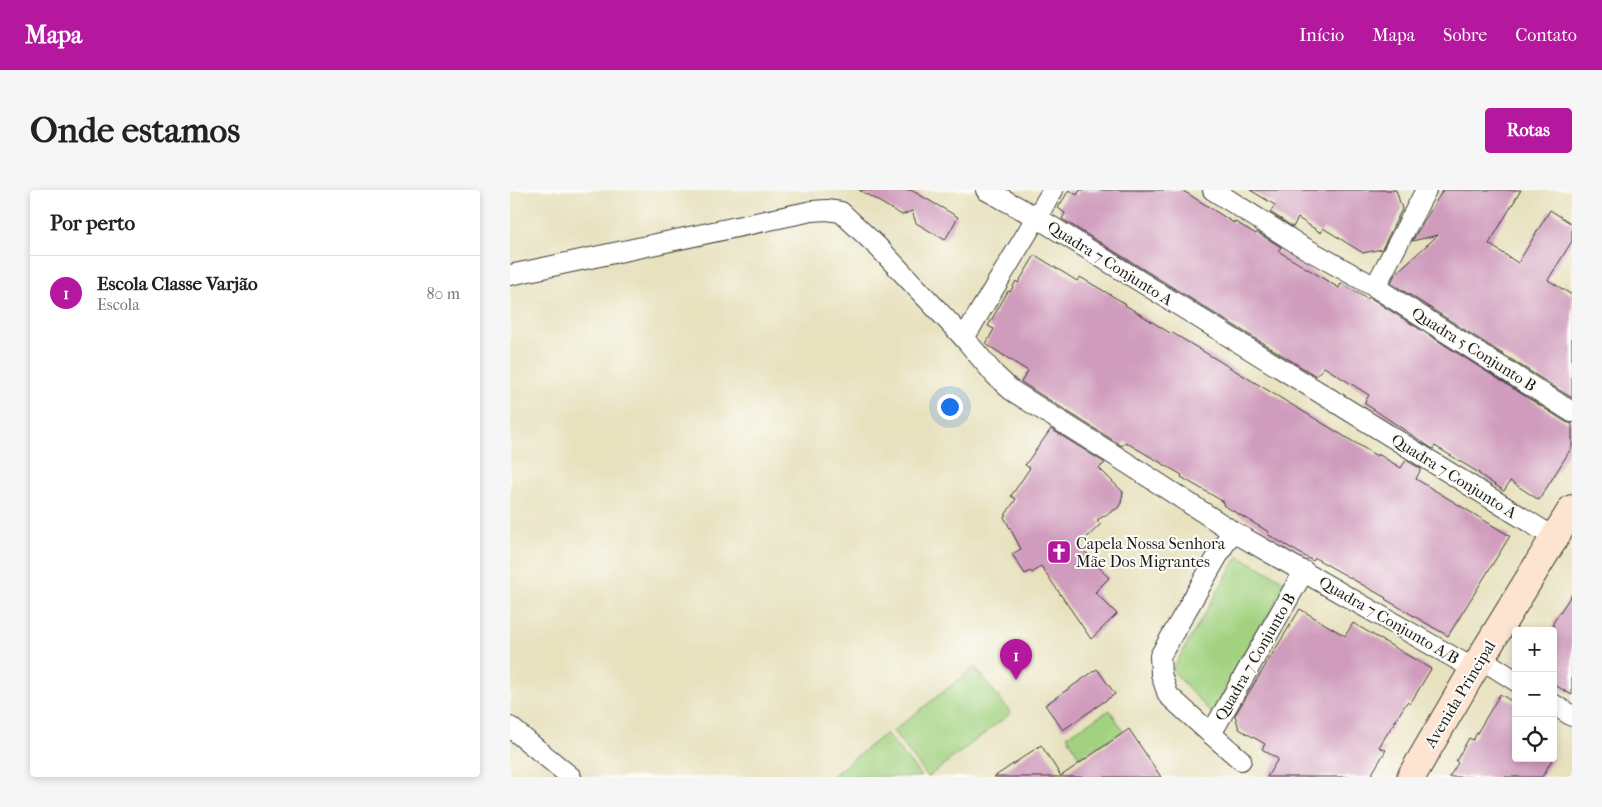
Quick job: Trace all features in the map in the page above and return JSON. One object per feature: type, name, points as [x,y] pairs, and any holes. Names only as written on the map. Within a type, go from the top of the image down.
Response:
[{"type":"street","points":[[986,190],[1036,217],[1053,190]]},
{"type":"street","name":"Quadra 5 Conjunto B","points":[[1213,190],[1298,244],[1375,287],[1572,412]]},
{"type":"street","points":[[1375,287],[1419,193]]},
{"type":"street","points":[[510,275],[812,211],[827,210],[841,212],[878,247],[964,338],[995,375],[1011,390],[1232,531],[1304,571]]},
{"type":"street","name":"Quadra 7 Conjunto A","points":[[964,338],[1036,217],[1555,538]]},
{"type":"street","name":"Avenida Principal","points":[[1411,777],[1477,663],[1572,509]]},
{"type":"street","points":[[1211,734],[1168,695],[1161,674],[1160,656],[1232,531]]},
{"type":"street","name":"Quadra 7 Conjunto A/B","points":[[1304,571],[1477,663],[1512,679]]},
{"type":"street","name":"Quadra 7 Conjunto B","points":[[1241,760],[1211,734],[1304,571]]},
{"type":"street","points":[[1557,707],[1572,716]]},
{"type":"street","points":[[510,727],[571,777]]},
{"type":"green space","points":[[1238,556],[1287,582],[1212,714],[1172,670]]},
{"type":"green space","points":[[975,667],[1011,713],[928,777],[893,731]]},
{"type":"green space","points":[[1110,710],[1123,731],[1079,757],[1067,736]]},
{"type":"green space","points":[[886,733],[922,777],[831,777]]},
{"type":"building","points":[[859,190],[911,190],[958,217],[945,240],[916,223],[912,211],[902,215]]},
{"type":"building","points":[[1069,190],[1077,195],[1080,190],[1182,190],[1234,223],[1234,221],[1256,234],[1257,232],[1281,247],[1278,251],[1339,288],[1341,283],[1367,299],[1369,297],[1572,424],[1572,447],[1539,500],[1510,481],[1504,491],[1435,446],[1433,449],[1364,403],[1369,395],[1324,367],[1316,376],[1062,219],[1065,213],[1058,208]]},
{"type":"building","points":[[1250,190],[1396,190],[1402,209],[1382,249],[1363,253],[1323,228],[1321,233],[1298,218],[1293,227],[1270,212],[1275,205]]},
{"type":"building","points":[[1443,190],[1521,190],[1489,244],[1518,263],[1550,210],[1572,224],[1572,241],[1548,280],[1572,295],[1572,398],[1391,283],[1395,274],[1438,235],[1412,241]]},
{"type":"building","points":[[1035,255],[1077,281],[1080,277],[1126,304],[1170,333],[1377,456],[1378,454],[1401,468],[1406,460],[1421,469],[1416,479],[1510,536],[1448,636],[1386,598],[1315,558],[1313,561],[1267,534],[1269,532],[1223,505],[1224,502],[1181,477],[1182,475],[1125,442],[1122,446],[1021,382],[1028,371],[986,344],[994,329],[988,326],[1008,291],[1010,292],[1016,281],[1018,283]]},
{"type":"building","points":[[1051,429],[1105,463],[1099,468],[1123,492],[1118,508],[1097,520],[1101,524],[1079,545],[1109,578],[1095,592],[1117,614],[1091,639],[1041,566],[1032,573],[1030,571],[1025,574],[1012,554],[1021,549],[1004,517],[1016,499],[1011,496],[1030,468],[1025,465]]},
{"type":"building","points":[[1572,594],[1572,695],[1557,686],[1557,627],[1553,627],[1553,623]]},
{"type":"building","points":[[1300,609],[1345,636],[1353,623],[1431,669],[1410,704],[1407,702],[1379,747],[1386,750],[1370,777],[1267,777],[1278,759],[1262,749],[1265,744],[1239,729],[1235,715]]},
{"type":"building","points":[[1097,669],[1115,694],[1063,730],[1045,705]]},
{"type":"building","points":[[1500,694],[1512,702],[1512,762],[1551,762],[1542,777],[1449,777],[1458,763],[1456,761],[1469,738],[1473,740]]},
{"type":"building","points":[[1129,729],[1161,777],[994,777],[1041,745],[1061,776]]},
{"type":"place","name":"Capela Nossa Senhora Mãe Dos Migrantes","points":[[1059,552]]},
{"type":"place","name":"Escola Classe Varjão","points":[[1016,680]]}]
